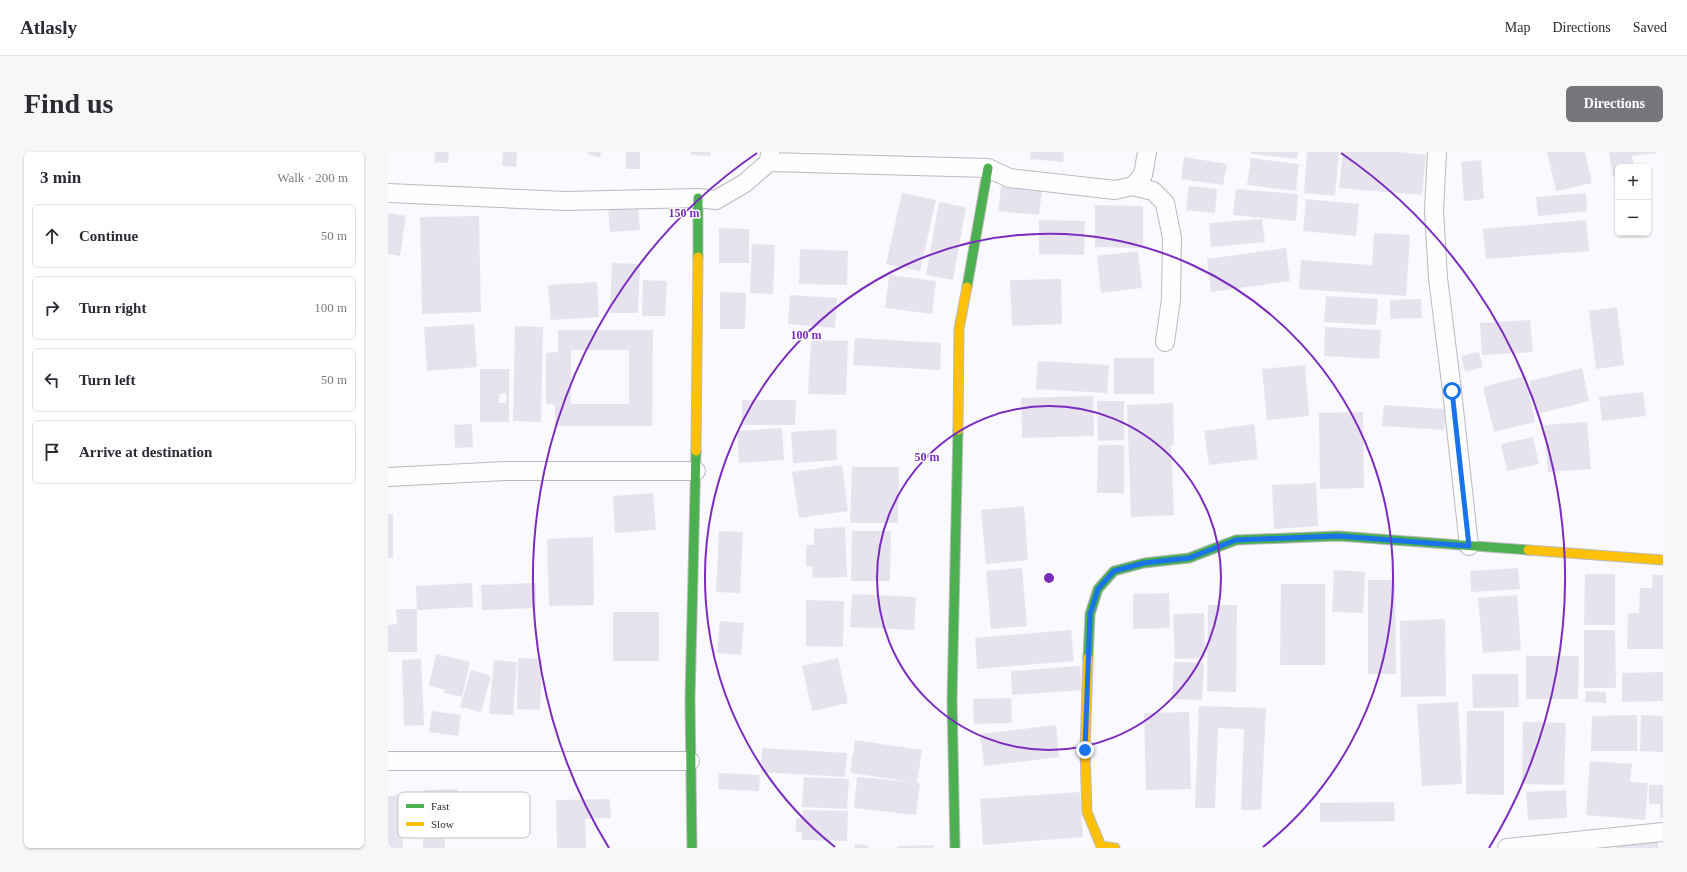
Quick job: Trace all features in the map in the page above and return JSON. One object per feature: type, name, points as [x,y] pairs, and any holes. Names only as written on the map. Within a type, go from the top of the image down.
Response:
[{"type":"street","points":[[1133,186],[1143,175],[1147,152]]},
{"type":"street","points":[[1438,152],[1434,210],[1438,278],[1469,546]]},
{"type":"street","points":[[388,193],[565,202],[698,198],[716,200],[745,183],[770,157],[988,168],[1009,178],[1115,190],[1133,186],[1153,191],[1165,203],[1172,238],[1171,298],[1165,342]]},
{"type":"street","points":[[955,848],[952,700],[958,493],[959,329],[988,168]]},
{"type":"street","points":[[692,848],[690,699],[696,471],[698,198]]},
{"type":"street","points":[[388,477],[505,471],[696,471]]},
{"type":"street","points":[[1115,848],[1101,846],[1087,812],[1085,750],[1090,614],[1098,589],[1114,571],[1144,563],[1189,558],[1236,540],[1338,536],[1663,560]]},
{"type":"street","points":[[388,761],[690,761]]},
{"type":"street","points":[[1507,848],[1663,832]]},
{"type":"building","points":[[435,152],[449,152],[448,163],[434,162]]},
{"type":"building","points":[[503,152],[517,152],[516,167],[502,166]]},
{"type":"building","points":[[588,152],[601,152],[600,157],[588,155]]},
{"type":"building","points":[[626,152],[640,152],[640,169],[626,169]]},
{"type":"building","points":[[691,152],[711,152],[710,156],[691,155]]},
{"type":"building","points":[[1031,152],[1064,152],[1063,162],[1030,159]]},
{"type":"building","points":[[1251,152],[1298,152],[1297,159],[1251,154]]},
{"type":"building","points":[[1307,152],[1339,152],[1335,196],[1304,193]]},
{"type":"building","points":[[1343,152],[1399,152],[1426,155],[1422,195],[1339,188]]},
{"type":"building","points":[[1547,152],[1585,152],[1592,183],[1556,191]]},
{"type":"building","points":[[1609,152],[1656,152],[1632,156],[1633,164],[1615,164],[1615,177],[1613,177]]},
{"type":"building","points":[[1184,157],[1227,164],[1223,185],[1181,179]]},
{"type":"building","points":[[1251,158],[1299,164],[1296,191],[1247,185]]},
{"type":"building","points":[[1481,160],[1484,199],[1464,201],[1461,162]]},
{"type":"building","points":[[1189,186],[1217,189],[1215,213],[1186,210]]},
{"type":"building","points":[[1001,187],[1042,191],[1039,215],[998,211]]},
{"type":"building","points":[[1236,189],[1298,194],[1296,221],[1233,215]]},
{"type":"building","points":[[902,193],[936,200],[920,271],[886,264]]},
{"type":"building","points":[[1586,193],[1587,211],[1538,216],[1536,197]]},
{"type":"building","points":[[1306,199],[1359,204],[1356,236],[1303,231]]},
{"type":"building","points":[[939,202],[966,207],[953,280],[926,275]]},
{"type":"building","points":[[638,204],[640,230],[610,232],[608,206]]},
{"type":"building","points":[[1095,205],[1143,206],[1143,248],[1095,247]]},
{"type":"building","points":[[388,213],[406,216],[400,256],[388,254]]},
{"type":"building","points":[[479,216],[481,312],[422,314],[420,217]]},
{"type":"building","points":[[1262,219],[1265,242],[1211,247],[1209,223]]},
{"type":"building","points":[[1039,220],[1085,221],[1084,255],[1039,254]]},
{"type":"building","points":[[1586,220],[1589,251],[1486,259],[1483,229]]},
{"type":"building","points":[[719,228],[749,229],[749,263],[719,263]]},
{"type":"building","points":[[1374,233],[1410,235],[1406,296],[1299,289],[1301,260],[1372,265]]},
{"type":"building","points":[[752,244],[775,245],[773,294],[750,293]]},
{"type":"building","points":[[1286,248],[1290,281],[1211,292],[1207,259]]},
{"type":"building","points":[[800,249],[848,251],[847,285],[799,284]]},
{"type":"building","points":[[1138,251],[1142,288],[1101,293],[1097,256]]},
{"type":"building","points":[[612,263],[640,264],[638,313],[610,313]]},
{"type":"building","points":[[889,275],[936,281],[932,314],[885,308]]},
{"type":"building","points":[[1061,279],[1062,324],[1012,326],[1010,280]]},
{"type":"building","points":[[643,280],[667,281],[665,316],[642,316]]},
{"type":"building","points":[[597,282],[599,317],[551,320],[548,285]]},
{"type":"building","points":[[720,292],[746,293],[745,329],[720,329]]},
{"type":"building","points":[[790,295],[837,298],[835,328],[788,324]]},
{"type":"building","points":[[1326,296],[1378,299],[1376,325],[1324,322]]},
{"type":"building","points":[[1421,299],[1422,318],[1390,319],[1390,300]]},
{"type":"building","points":[[1617,307],[1624,365],[1596,369],[1589,311]]},
{"type":"building","points":[[1530,320],[1533,352],[1482,355],[1480,323]]},
{"type":"building","points":[[474,324],[477,367],[427,371],[424,327]]},
{"type":"building","points":[[515,326],[543,327],[541,422],[513,421]]},
{"type":"building","points":[[1325,327],[1381,330],[1379,359],[1324,356]]},
{"type":"building","points":[[558,330],[653,330],[652,426],[555,426],[555,405],[546,404],[546,353],[558,352]],"holes":[[[571,350],[629,350],[629,404],[571,404]]]},
{"type":"building","points":[[855,338],[941,343],[940,370],[853,365]]},
{"type":"building","points":[[811,340],[848,341],[846,395],[808,394]]},
{"type":"building","points":[[1479,352],[1483,367],[1465,372],[1461,356]]},
{"type":"building","points":[[1114,358],[1154,358],[1154,394],[1114,394]]},
{"type":"building","points":[[1038,361],[1109,365],[1107,393],[1036,389]]},
{"type":"building","points":[[1305,365],[1309,416],[1267,420],[1262,369]]},
{"type":"building","points":[[1582,368],[1589,401],[1537,414],[1529,381]]},
{"type":"building","points":[[480,369],[509,369],[509,422],[480,422]],"holes":[[[506,393],[506,403],[499,403],[499,394]]]},
{"type":"building","points":[[1525,376],[1535,422],[1494,432],[1483,387]]},
{"type":"building","points":[[1643,392],[1646,416],[1602,421],[1599,397]]},
{"type":"building","points":[[1093,396],[1094,436],[1022,438],[1021,398]]},
{"type":"building","points":[[742,400],[796,400],[795,425],[742,425]]},
{"type":"building","points":[[1097,401],[1124,401],[1124,440],[1098,441]]},
{"type":"building","points":[[1173,403],[1174,445],[1171,445],[1174,515],[1131,517],[1127,405]]},
{"type":"building","points":[[1384,405],[1446,409],[1444,430],[1382,426]]},
{"type":"building","points":[[1363,412],[1364,488],[1320,489],[1319,413]]},
{"type":"building","points":[[1587,422],[1591,469],[1548,472],[1544,425]]},
{"type":"building","points":[[472,424],[473,447],[455,448],[454,425]]},
{"type":"building","points":[[1254,424],[1258,459],[1209,465],[1204,431]]},
{"type":"building","points":[[782,428],[784,460],[739,463],[737,431]]},
{"type":"building","points":[[836,429],[837,460],[793,463],[791,432]]},
{"type":"building","points":[[1533,437],[1539,464],[1507,471],[1501,444]]},
{"type":"building","points":[[1098,445],[1124,445],[1124,493],[1097,493]]},
{"type":"building","points":[[842,465],[848,511],[799,518],[792,472]]},
{"type":"building","points":[[852,467],[899,467],[898,523],[850,523]]},
{"type":"building","points":[[1316,483],[1318,526],[1274,529],[1272,485]]},
{"type":"building","points":[[653,493],[656,530],[615,533],[613,496]]},
{"type":"building","points":[[1024,506],[1028,560],[986,564],[981,510]]},
{"type":"building","points":[[388,514],[393,514],[393,558],[388,558]]},
{"type":"building","points":[[845,527],[847,577],[813,578],[812,566],[806,567],[806,545],[814,545],[814,529]]},
{"type":"building","points":[[719,531],[743,532],[740,593],[716,592]]},
{"type":"building","points":[[852,531],[891,531],[890,581],[851,581]]},
{"type":"building","points":[[593,537],[594,605],[549,606],[547,539]]},
{"type":"building","points":[[1022,568],[1027,626],[991,629],[986,571]]},
{"type":"building","points":[[1518,568],[1520,589],[1471,592],[1470,571]]},
{"type":"building","points":[[1334,570],[1365,572],[1363,613],[1332,612]]},
{"type":"building","points":[[1585,574],[1615,574],[1615,625],[1584,625]]},
{"type":"building","points":[[1653,575],[1663,575],[1663,649],[1627,649],[1628,613],[1639,613],[1640,588],[1652,588]]},
{"type":"building","points":[[1368,580],[1395,580],[1396,674],[1368,674]]},
{"type":"building","points":[[472,583],[473,607],[417,610],[416,586]]},
{"type":"building","points":[[536,583],[536,608],[482,610],[481,585]]},
{"type":"building","points":[[1281,584],[1325,584],[1325,665],[1280,665]]},
{"type":"building","points":[[1169,593],[1170,628],[1133,629],[1133,594]]},
{"type":"building","points":[[852,594],[916,597],[914,630],[850,627]]},
{"type":"building","points":[[1517,595],[1521,650],[1483,653],[1478,598]]},
{"type":"building","points":[[806,600],[844,601],[843,647],[806,646]]},
{"type":"building","points":[[1208,605],[1237,605],[1236,692],[1207,691]]},
{"type":"building","points":[[396,609],[417,609],[417,652],[388,652],[388,625],[397,624]]},
{"type":"building","points":[[613,612],[659,612],[659,661],[613,661]]},
{"type":"building","points":[[1204,613],[1205,658],[1175,659],[1173,614]]},
{"type":"building","points":[[1445,619],[1446,696],[1401,697],[1400,621]]},
{"type":"building","points":[[720,621],[744,623],[741,655],[717,653]]},
{"type":"building","points":[[1071,630],[1074,661],[977,669],[975,638]]},
{"type":"building","points":[[1584,630],[1615,630],[1616,688],[1584,688]]},
{"type":"building","points":[[436,654],[470,662],[462,697],[444,693],[445,690],[429,686]]},
{"type":"building","points":[[1526,656],[1579,656],[1578,699],[1526,699]]},
{"type":"building","points":[[518,658],[542,659],[540,710],[517,709]]},
{"type":"building","points":[[838,658],[848,703],[812,711],[802,666]]},
{"type":"building","points":[[421,659],[424,725],[404,726],[402,660]]},
{"type":"building","points":[[494,660],[517,662],[513,715],[489,714]]},
{"type":"building","points":[[1174,662],[1204,663],[1202,700],[1172,699]]},
{"type":"building","points":[[1080,666],[1082,690],[1012,695],[1011,671]]},
{"type":"building","points":[[471,670],[491,676],[481,712],[460,707]]},
{"type":"building","points":[[1663,672],[1663,701],[1622,702],[1622,673]]},
{"type":"building","points":[[1472,674],[1518,674],[1519,707],[1473,708]]},
{"type":"building","points":[[1586,691],[1606,692],[1606,703],[1585,702]]},
{"type":"building","points":[[1011,698],[1012,723],[974,724],[973,699]]},
{"type":"building","points":[[1458,702],[1462,784],[1422,786],[1417,704]]},
{"type":"building","points":[[1199,706],[1266,708],[1261,810],[1241,810],[1244,729],[1218,728],[1215,808],[1195,808]]},
{"type":"building","points":[[432,711],[461,715],[458,736],[429,732]]},
{"type":"building","points":[[1467,711],[1504,711],[1504,795],[1466,794]]},
{"type":"building","points":[[1189,712],[1191,789],[1146,790],[1144,713]]},
{"type":"building","points":[[1637,715],[1637,751],[1591,751],[1592,716]]},
{"type":"building","points":[[1641,715],[1663,716],[1663,752],[1640,751]]},
{"type":"building","points":[[1523,722],[1566,723],[1564,785],[1522,784]]},
{"type":"building","points":[[1056,725],[1059,757],[984,766],[980,734]]},
{"type":"building","points":[[855,740],[922,750],[917,783],[920,783],[916,815],[854,808],[857,777],[912,782],[850,773]]},
{"type":"building","points":[[762,748],[847,753],[845,777],[761,772]]},
{"type":"building","points":[[1590,761],[1632,764],[1630,782],[1648,783],[1645,820],[1586,815]]},
{"type":"building","points":[[719,773],[760,775],[759,791],[718,789]]},
{"type":"building","points":[[804,777],[849,779],[847,809],[802,807]]},
{"type":"building","points":[[1649,785],[1663,785],[1663,818],[1660,818],[1660,804],[1649,804]]},
{"type":"building","points":[[458,789],[458,792],[424,792],[424,790]]},
{"type":"building","points":[[1566,790],[1567,818],[1528,820],[1526,792]]},
{"type":"building","points":[[1080,792],[1083,837],[983,845],[980,799]]},
{"type":"building","points":[[398,795],[398,838],[403,838],[403,848],[388,848],[388,796]]},
{"type":"building","points":[[610,799],[611,818],[585,819],[586,848],[557,848],[556,800]]},
{"type":"building","points":[[1394,802],[1395,821],[1320,822],[1320,803]]},
{"type":"building","points":[[803,810],[848,811],[847,841],[802,840],[802,832],[796,832],[796,818],[802,818]]},
{"type":"building","points":[[423,838],[444,838],[445,848],[423,848]]},
{"type":"building","points":[[1658,840],[1658,848],[1617,848],[1617,842]]},
{"type":"building","points":[[855,844],[868,845],[868,848],[855,848]]},
{"type":"building","points":[[934,845],[934,848],[897,848],[897,846]]},
{"type":"traffic: fast","points":[[967,287],[988,168]]},
{"type":"traffic: fast","points":[[698,198],[698,257]]},
{"type":"traffic: fast","points":[[955,848],[952,700],[958,430]]},
{"type":"traffic: fast","points":[[692,848],[690,699],[696,451]]},
{"type":"traffic: fast","points":[[1088,658],[1090,614],[1098,589],[1114,571],[1144,563],[1189,558],[1236,540],[1338,536],[1528,550]]},
{"type":"traffic: slow","points":[[696,451],[698,257]]},
{"type":"traffic: slow","points":[[958,430],[959,329],[967,287]]},
{"type":"traffic: slow","points":[[1528,550],[1663,560]]},
{"type":"traffic: slow","points":[[1088,658],[1085,750],[1087,812],[1101,846],[1115,848]]},
{"type":"route","points":[[1085,750],[1090,614],[1098,589],[1114,571],[1144,563],[1189,558],[1236,540],[1338,536],[1469,546],[1452,391]]}]
